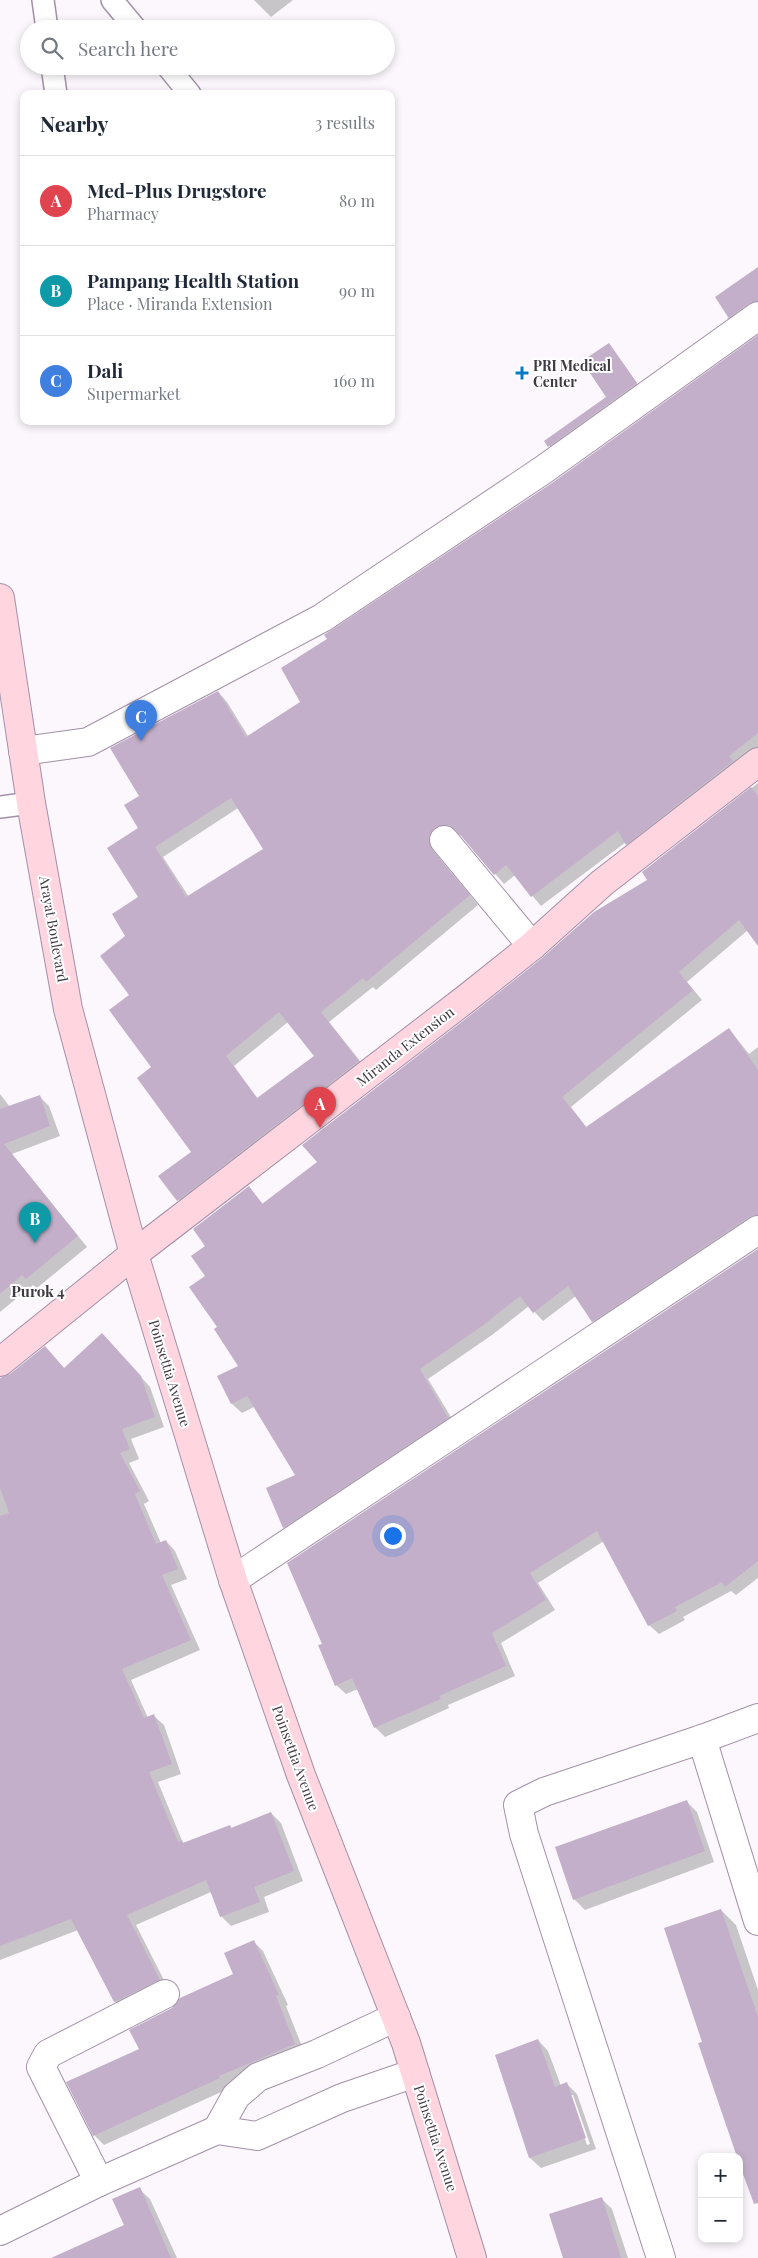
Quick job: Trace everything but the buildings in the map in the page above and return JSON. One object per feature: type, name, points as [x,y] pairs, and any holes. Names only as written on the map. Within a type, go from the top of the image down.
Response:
[{"type":"main road","name":"Arayat Boulevard","points":[[0,598],[3,646],[68,1009],[134,1254]]},
{"type":"main road","name":"Miranda Extension","points":[[0,1362],[134,1254],[532,946],[602,883],[758,762]]},
{"type":"main road","name":"Poinsettia Avenue","points":[[134,1254],[233,1580],[301,1775],[396,2017],[472,2258]]},
{"type":"street","points":[[23,751],[88,742],[322,618],[543,470],[758,316]]},
{"type":"street","points":[[444,840],[532,946]]},
{"type":"street","points":[[233,1580],[758,1230]]},
{"type":"street","points":[[661,2258],[524,1834],[518,1805],[544,1792],[702,1739],[758,1718]]},
{"type":"street","points":[[702,1739],[758,1921]]},
{"type":"street","points":[[100,2182],[40,2067],[48,2054],[165,1994]]},
{"type":"street","points":[[217,2130],[236,2096],[258,2077],[317,2054],[396,2017]]},
{"type":"street","points":[[0,2232],[100,2182],[217,2130],[257,2136],[342,2098],[415,2073]]},
{"type":"lane","points":[[43,0],[46,20]]},
{"type":"lane","points":[[112,0],[129,20]]},
{"type":"lane","points":[[53,75],[55,90]]},
{"type":"lane","points":[[174,75],[187,90]]},
{"type":"lane","points":[[0,807],[32,803]]},
{"type":"place","name":"PRI Medical Center","points":[[522,373]]},
{"type":"place","name":"Dali","points":[[141,741]]},
{"type":"place","name":"Med-Plus Drugstore","points":[[320,1128]]},
{"type":"place","name":"Pampang Health Station","points":[[35,1243]]},
{"type":"district","name":"Purok 4","points":[[38,1291]]}]
